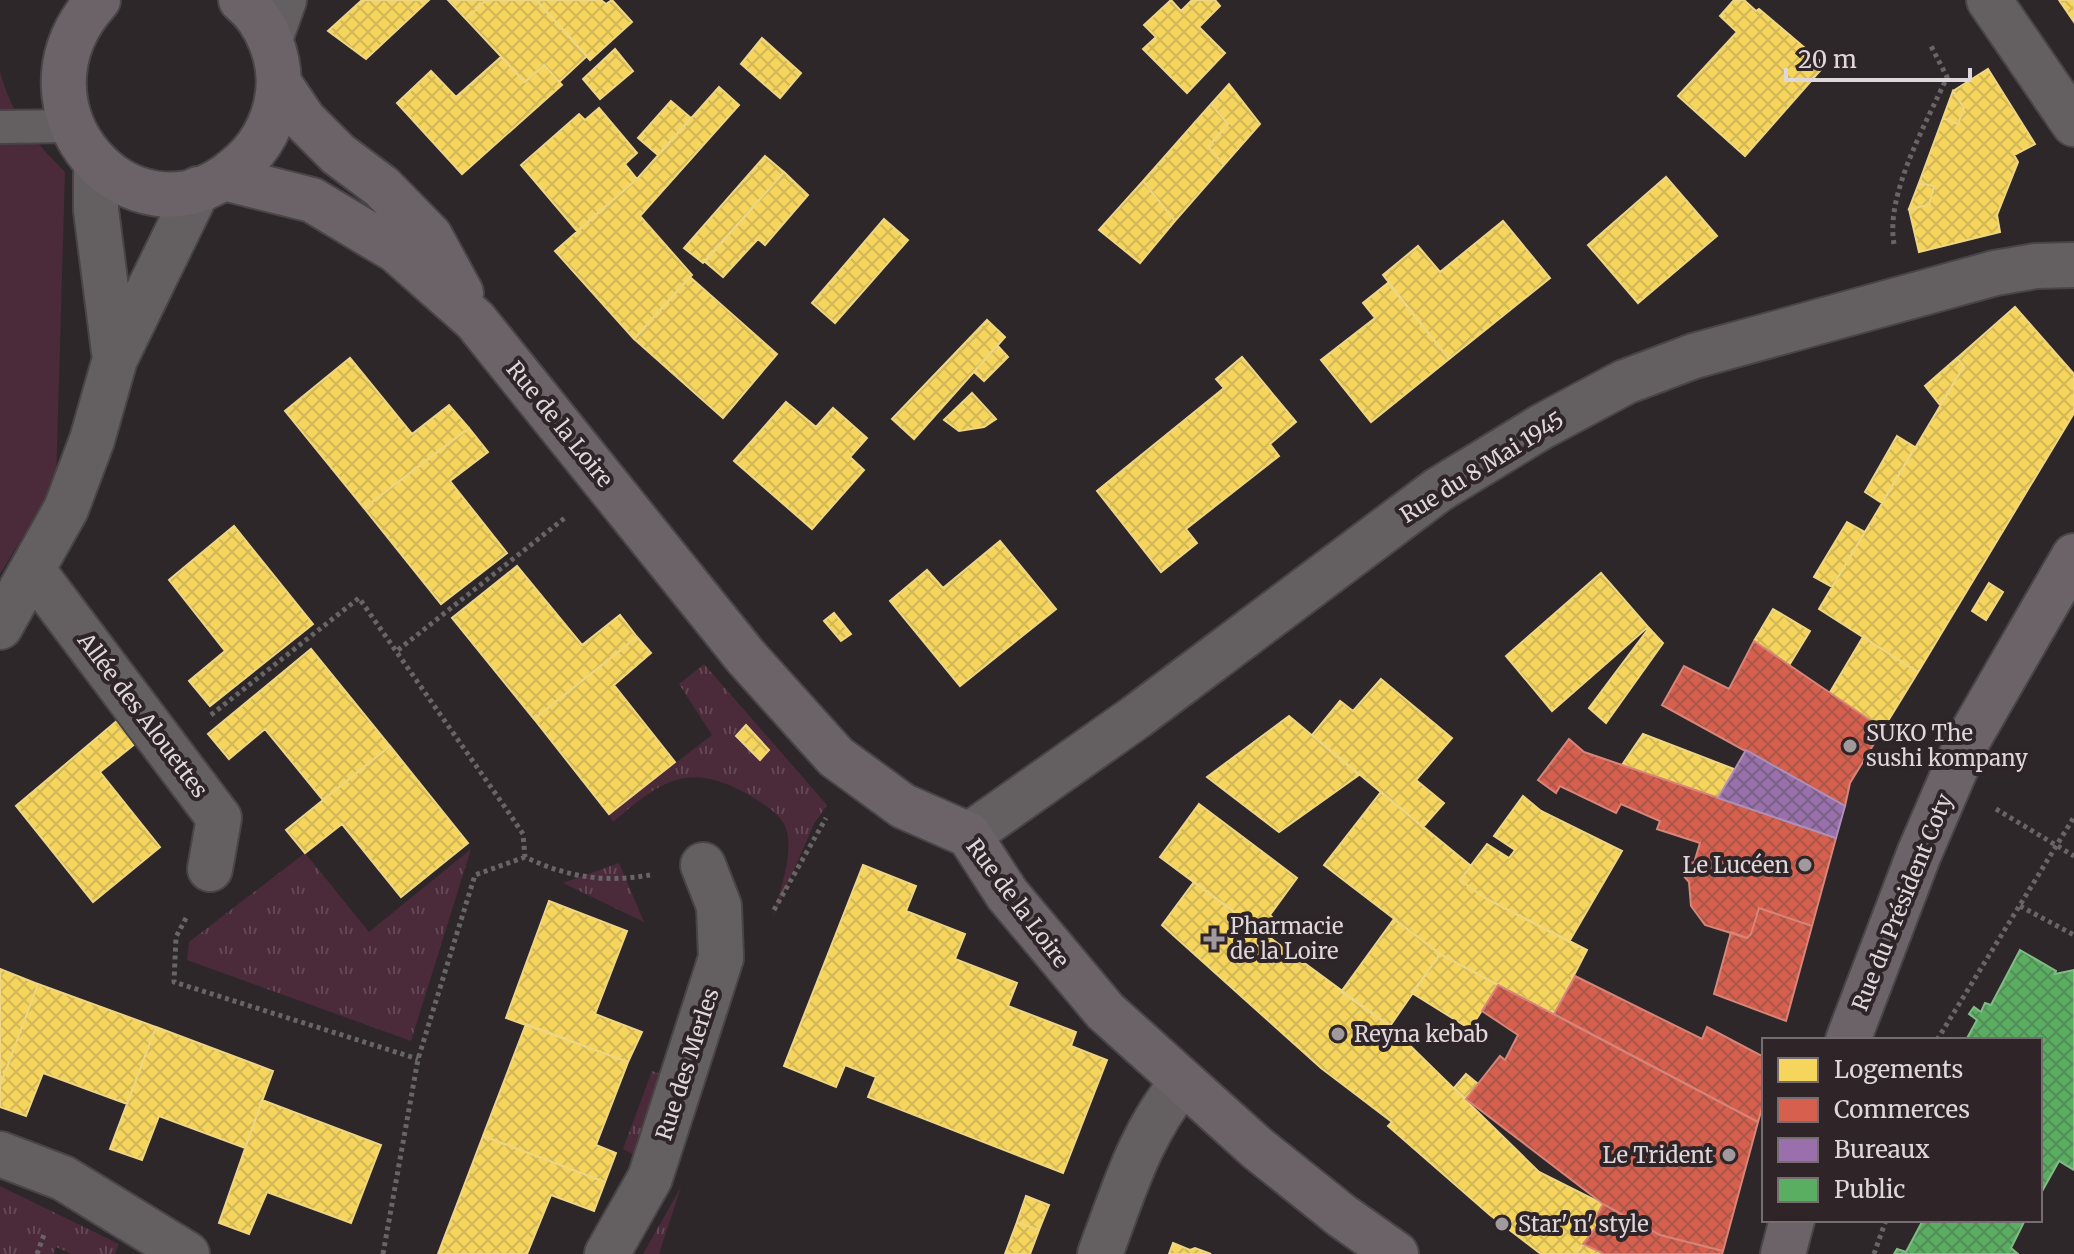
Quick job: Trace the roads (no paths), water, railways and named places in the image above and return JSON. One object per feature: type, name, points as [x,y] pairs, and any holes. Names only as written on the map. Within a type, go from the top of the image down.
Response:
[{"type":"street","points":[[98,0],[61,18],[60,96],[68,126],[96,165],[96,210],[115,359]]},
{"type":"street","points":[[0,627],[34,572],[66,509],[92,440],[115,359],[211,184],[247,160],[264,138],[275,112],[279,83],[277,20],[241,0]]},
{"type":"street","points":[[1989,0],[2074,124]]},
{"type":"street","name":"Rue de la Loire","points":[[279,83],[304,120],[338,154],[382,187],[430,236],[475,320]]},
{"type":"street","name":"Rue de la Loire","points":[[96,165],[114,177],[155,192],[211,184],[312,200],[397,251],[475,320],[746,657],[836,757],[903,806],[969,835],[1007,894],[1105,1011],[1182,1083],[1330,1207],[1396,1254]]},
{"type":"street","name":"Rue du 8 Mai 1945","points":[[969,835],[1136,717],[1438,490],[1541,427],[1625,382],[1694,356],[1995,273],[2036,266],[2074,265]]},
{"type":"street","name":"Rue du Président Coty","points":[[1849,1038],[1919,854],[1968,740],[2074,556]]},
{"type":"street","name":"Allée des Alouettes","points":[[34,572],[219,818],[210,869]]},
{"type":"street","name":"Rue des Merles","points":[[607,1254],[650,1178],[721,958],[719,906],[703,865]]},
{"type":"street","points":[[1100,1254],[1135,1159],[1157,1113],[1182,1083]]},
{"type":"street","points":[[0,1154],[63,1178],[187,1254]]},
{"type":"street","points":[[1783,1254],[1791,1222]]},
{"type":"lane","points":[[0,127],[68,126]]},
{"type":"place","name":"SUKO The sushi kompany","points":[[1850,746]]},
{"type":"place","name":"Le Lucéen","points":[[1805,865]]},
{"type":"place","name":"Pharmacie de la Loire","points":[[1214,939]]},
{"type":"place","name":"Reyna kebab","points":[[1338,1034]]},
{"type":"place","name":"Le Trident","points":[[1729,1155]]},
{"type":"place","name":"Star' n' style","points":[[1502,1224]]}]
